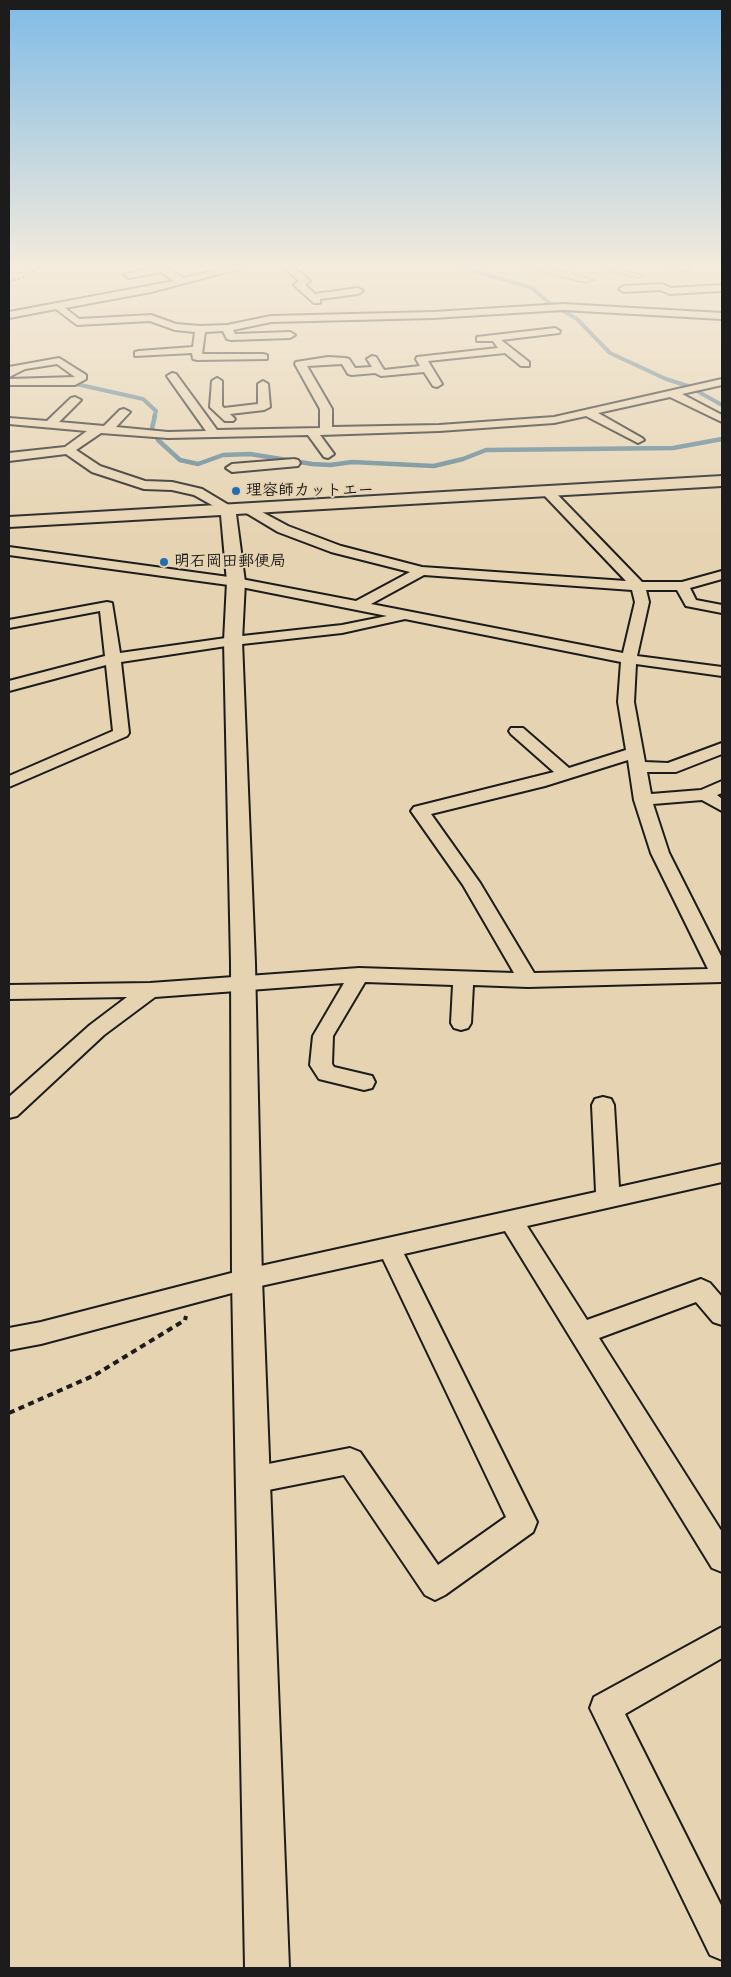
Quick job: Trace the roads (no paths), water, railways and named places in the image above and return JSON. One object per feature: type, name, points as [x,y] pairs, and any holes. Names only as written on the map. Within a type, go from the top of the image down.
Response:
[{"type":"street","points":[[239,359],[241,370]]},
{"type":"street","points":[[372,359],[388,385]]},
{"type":"street","points":[[421,359],[436,384]]},
{"type":"street","points":[[519,359],[525,364]]},
{"type":"street","points":[[326,431],[326,409],[300,364],[328,360],[345,361],[352,372],[427,369]]},
{"type":"street","points":[[9,374],[13,369],[24,366],[59,361],[82,378],[75,382],[9,382]]},
{"type":"street","points":[[172,376],[214,434]]},
{"type":"street","points":[[216,382],[216,407],[242,434]]},
{"type":"street","points":[[9,421],[168,435],[482,425],[554,420],[722,382]]},
{"type":"street","points":[[221,412],[264,407],[263,384]]},
{"type":"street","points":[[673,394],[722,419]]},
{"type":"street","points":[[49,425],[75,400]]},
{"type":"street","points":[[9,457],[68,450],[102,430],[124,412]]},
{"type":"street","points":[[589,413],[638,440]]},
{"type":"street","points":[[310,431],[328,454]]},
{"type":"street","points":[[232,468],[295,466],[284,432]]},
{"type":"street","points":[[68,450],[96,469],[144,485],[172,486],[198,492],[228,510]]},
{"type":"street","points":[[9,522],[722,481]]},
{"type":"street","points":[[9,992],[150,990],[359,975],[528,980],[722,975],[660,853],[644,800],[626,702],[629,659],[642,602],[638,586],[547,491]]},
{"type":"street","points":[[247,508],[283,529],[336,549],[422,571],[638,586],[682,586],[722,575]]},
{"type":"street","points":[[228,510],[236,582],[232,641],[244,982],[247,1279],[267,1968]]},
{"type":"street","points":[[9,551],[236,582],[629,659],[722,672]]},
{"type":"street","points":[[359,605],[422,571]]},
{"type":"street","points":[[682,586],[691,603],[722,609]]},
{"type":"street","points":[[9,624],[107,606],[121,733],[9,782]]},
{"type":"street","points":[[9,686],[112,659],[232,641],[342,629],[409,616]]},
{"type":"street","points":[[517,731],[566,774]]},
{"type":"street","points":[[528,980],[471,884],[420,811],[566,774],[636,760],[670,768],[722,748]]},
{"type":"street","points":[[644,800],[705,795],[722,786]]},
{"type":"street","points":[[705,795],[722,806]]},
{"type":"street","points":[[359,975],[323,1036],[321,1066],[326,1073],[364,1082]]},
{"type":"street","points":[[460,1023],[463,977]]},
{"type":"street","points":[[9,1110],[97,1030],[150,990]]},
{"type":"street","points":[[603,1105],[608,1198]]},
{"type":"street","points":[[9,1339],[41,1333],[247,1279],[722,1173]]},
{"type":"street","points":[[511,1220],[722,1558]]},
{"type":"street","points":[[253,1480],[350,1461],[435,1585],[523,1522],[389,1247]]},
{"type":"street","points":[[582,1333],[702,1290],[722,1314]]},
{"type":"street","points":[[722,1642],[605,1708],[722,1943]]},
{"type":"waterway","points":[[623,359],[666,379],[688,386],[722,405]]},
{"type":"waterway","points":[[9,384],[76,384],[143,399],[156,411],[154,417]]},
{"type":"waterway","points":[[155,416],[152,428],[158,440],[180,460],[198,464],[223,455],[250,454],[312,464],[330,465],[352,462],[434,466],[463,459],[486,450],[673,448],[722,439]]},
{"type":"place","name":"理容師カットエー","points":[[236,491]]},
{"type":"place","name":"明石岡田郵便局","points":[[164,562]]}]
